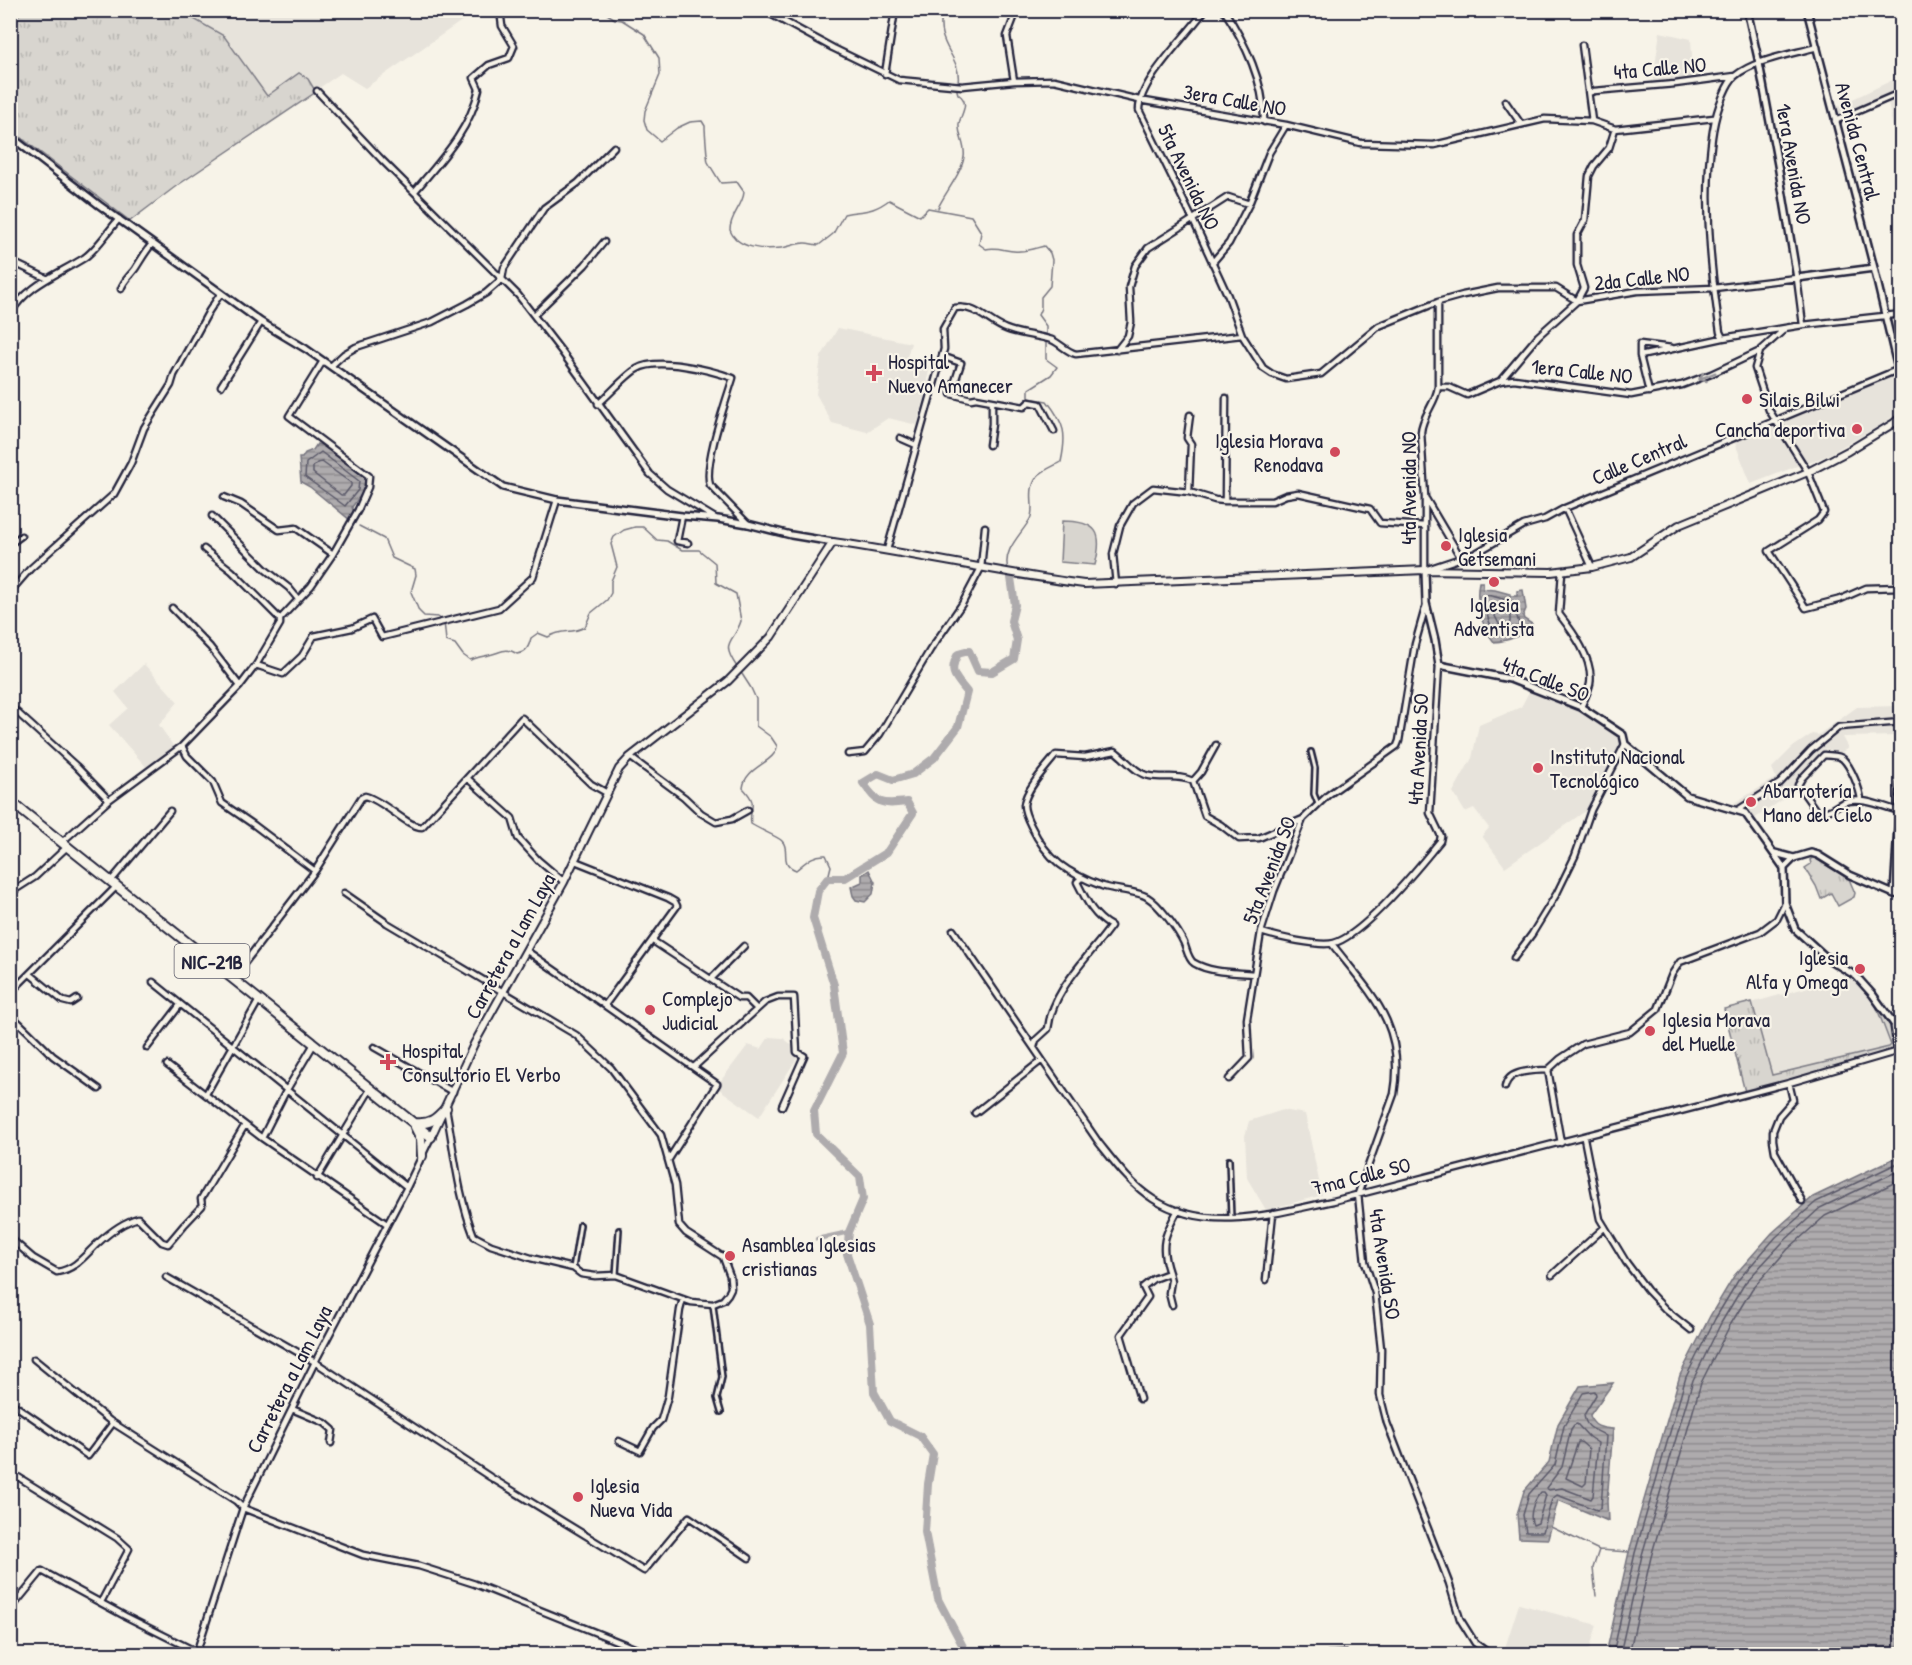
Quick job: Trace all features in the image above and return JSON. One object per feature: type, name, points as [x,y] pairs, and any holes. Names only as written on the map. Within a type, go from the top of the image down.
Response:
[{"type":"highway","name":"NIC-21B","points":[[10,801],[431,1137]]},
{"type":"highway","points":[[413,1123],[428,1124],[446,1108]]},
{"type":"highway","points":[[413,1123],[421,1138],[422,1156]]},
{"type":"main road","points":[[833,542],[1084,584],[1425,570],[1562,572],[1631,557],[1679,525],[1808,472],[1848,451],[1902,416]]},
{"type":"main road","points":[[1894,423],[1902,425]]},
{"type":"main road","name":"Carretera a Lam Laya","points":[[431,1137],[474,1044],[564,882],[619,769],[630,757],[728,681],[771,638],[833,542]]},
{"type":"street","points":[[415,191],[455,142],[472,113],[479,90],[474,78],[489,65],[509,58],[514,46],[502,26],[500,10]]},
{"type":"street","name":"3era Calle NO","points":[[763,10],[832,48],[899,80],[962,86],[1054,80],[1139,100],[1286,125],[1361,142],[1434,145],[1545,118],[1592,121],[1615,129],[1714,118]]},
{"type":"street","points":[[885,74],[895,10]]},
{"type":"street","points":[[1014,81],[1006,36],[1017,10]]},
{"type":"street","points":[[1139,100],[1165,60],[1205,10]]},
{"type":"street","points":[[1224,10],[1240,37],[1255,75],[1264,108],[1264,122]]},
{"type":"street","name":"1era Avenida NO","points":[[1747,10],[1759,63],[1797,278],[1803,325]]},
{"type":"street","name":"Avenida Central","points":[[1807,10],[1902,386]]},
{"type":"street","points":[[1582,45],[1592,121]]},
{"type":"street","name":"4ta Calle NO","points":[[1589,93],[1734,76],[1759,63],[1816,47]]},
{"type":"street","points":[[1724,338],[1720,332],[1714,288],[1707,200],[1714,118],[1727,85],[1734,76]]},
{"type":"street","points":[[317,91],[502,279],[534,315],[650,474],[667,489],[718,519]]},
{"type":"street","points":[[1835,121],[1902,92]]},
{"type":"street","name":"5ta Avenida NO","points":[[1139,100],[1138,110],[1212,263],[1242,335],[1263,368]]},
{"type":"street","points":[[1505,101],[1521,124]]},
{"type":"street","points":[[1212,263],[1229,243],[1249,204],[1269,153],[1286,125]]},
{"type":"street","points":[[1438,387],[1449,387],[1467,395],[1500,381],[1538,336],[1577,301],[1584,288],[1577,265],[1576,243],[1577,235],[1585,220],[1589,176],[1609,148],[1615,129]]},
{"type":"street","points":[[10,136],[152,244],[261,322],[331,366],[503,487],[557,500],[718,519],[833,542]]},
{"type":"street","points":[[331,366],[356,347],[432,321],[486,293],[502,279],[504,268],[544,208],[578,183],[614,147]]},
{"type":"street","points":[[1117,350],[1128,336],[1131,322],[1129,287],[1135,266],[1148,248],[1228,197],[1249,204]]},
{"type":"street","points":[[10,314],[18,301],[46,278],[86,256],[119,219]]},
{"type":"street","points":[[534,315],[585,265],[604,242]]},
{"type":"street","points":[[121,289],[123,282],[135,269],[142,254],[152,244]]},
{"type":"street","points":[[10,261],[46,278]]},
{"type":"street","name":"2da Calle NO","points":[[1263,368],[1286,379],[1321,374],[1379,326],[1438,302],[1498,288],[1556,288],[1577,301],[1637,291],[1714,288],[1874,268]]},
{"type":"street","points":[[10,592],[30,569],[114,494],[131,463],[144,428],[171,385],[174,375],[221,293]]},
{"type":"street","name":"4ta Avenida NO","points":[[1425,570],[1422,426],[1437,397],[1438,302]]},
{"type":"street","points":[[887,550],[944,349],[943,329],[955,308],[971,309],[1005,329],[1049,339],[1061,344],[1070,353],[1076,354],[1242,335]]},
{"type":"street","name":"1era Calle NO","points":[[1640,356],[1724,338],[1803,325],[1902,314]]},
{"type":"street","points":[[221,386],[261,322]]},
{"type":"street","points":[[1786,328],[1760,351],[1755,368],[1765,401],[1808,472],[1824,512],[1818,519],[1769,551],[1806,608],[1841,599],[1866,588],[1902,587]]},
{"type":"street","points":[[1649,392],[1640,356],[1640,344],[1676,348]]},
{"type":"street","name":"1era Calle NO","points":[[1500,381],[1514,380],[1631,395],[1682,385],[1760,351]]},
{"type":"street","points":[[942,356],[961,363],[951,394],[1024,407],[1029,402],[1040,404],[1054,431]]},
{"type":"street","points":[[10,893],[35,877],[64,844],[109,800],[183,746],[240,686],[256,665],[280,624],[280,619],[311,586],[333,554],[358,510],[368,487],[369,476],[289,416],[323,361]]},
{"type":"street","points":[[598,404],[634,370],[645,365],[684,366],[733,378],[707,477],[710,485],[748,524]]},
{"type":"street","name":"Calle Central","points":[[1425,570],[1483,550],[1524,525],[1545,519],[1565,508],[1899,368]]},
{"type":"street","points":[[1225,501],[1226,398]]},
{"type":"street","points":[[989,445],[992,402]]},
{"type":"street","points":[[1189,492],[1191,444],[1187,438],[1190,415]]},
{"type":"street","points":[[900,438],[916,445]]},
{"type":"street","points":[[1116,584],[1113,554],[1120,526],[1133,503],[1153,488],[1189,492],[1225,501],[1272,501],[1298,492],[1370,509],[1380,523],[1425,526]]},
{"type":"street","points":[[224,497],[241,504],[279,530],[296,528],[333,554]]},
{"type":"street","points":[[1425,497],[1461,558]]},
{"type":"street","points":[[256,665],[284,674],[302,656],[314,636],[352,628],[372,619],[382,637],[499,608],[533,577],[557,500]]},
{"type":"street","points":[[1565,508],[1592,567]]},
{"type":"street","points":[[212,516],[298,599]]},
{"type":"street","points":[[682,516],[677,541],[688,543]]},
{"type":"street","points":[[848,754],[865,752],[880,734],[930,650],[962,604],[978,567],[985,527]]},
{"type":"street","points":[[10,544],[21,536]]},
{"type":"street","points":[[204,549],[232,571],[280,619]]},
{"type":"street","name":"4ta Avenida SO","points":[[1425,570],[1426,603],[1439,665],[1430,813],[1440,836],[1440,842],[1416,871],[1353,934],[1332,944],[1387,1017],[1394,1038],[1397,1058],[1394,1094],[1358,1194],[1365,1262],[1375,1293],[1381,1349],[1380,1395],[1387,1423],[1449,1583],[1460,1619],[1475,1643],[1490,1654]]},
{"type":"street","points":[[1562,572],[1559,614],[1574,633],[1585,653],[1589,671],[1590,682],[1581,707]]},
{"type":"street","name":"5ta Avenida SO","points":[[1228,1079],[1248,1058],[1246,1019],[1253,974],[1261,932],[1274,891],[1304,819],[1318,804],[1356,773],[1393,749],[1399,741],[1415,644],[1426,603]]},
{"type":"street","points":[[172,608],[210,647],[240,686]]},
{"type":"street","name":"4ta Calle SO","points":[[1439,665],[1510,679],[1581,707],[1623,735],[1625,744],[1687,796],[1738,810]]},
{"type":"street","points":[[10,706],[76,766],[109,800]]},
{"type":"street","points":[[233,978],[315,871],[361,798],[372,798],[415,826],[422,827],[522,718],[591,784],[607,793]]},
{"type":"street","points":[[1738,810],[1780,783],[1811,750],[1839,728],[1902,722]]},
{"type":"street","points":[[1514,958],[1557,893],[1575,856],[1590,810],[1625,744]]},
{"type":"street","points":[[1193,781],[1202,772],[1216,745]]},
{"type":"street","points":[[183,746],[187,756],[213,782],[222,803],[315,871]]},
{"type":"street","points":[[1193,781],[1171,776],[1149,777],[1115,752],[1085,757],[1056,755],[1028,793],[1024,804],[1026,816],[1047,854],[1064,869],[1105,887],[1142,894],[1149,898],[1176,930],[1194,963],[1215,970],[1253,974]]},
{"type":"street","points":[[1311,752],[1315,768],[1314,794],[1318,804]]},
{"type":"street","points":[[1861,800],[1860,789],[1843,759],[1837,756],[1824,755],[1798,785],[1817,812],[1827,813],[1845,802],[1861,800],[1900,811]]},
{"type":"street","points":[[630,757],[684,797],[701,813],[716,822],[732,819],[748,810]]},
{"type":"street","points":[[1894,894],[1902,760]]},
{"type":"street","points":[[467,778],[512,818],[518,838],[538,860],[564,882]]},
{"type":"street","points":[[1193,781],[1204,816],[1239,838],[1259,838],[1304,819]]},
{"type":"street","points":[[1738,810],[1752,820],[1784,868],[1785,903],[1790,919],[1802,936],[1828,959],[1856,976],[1902,1035]]},
{"type":"street","points":[[10,993],[114,884],[170,811]]},
{"type":"street","points":[[1774,853],[1794,858]]},
{"type":"street","points":[[1784,868],[1794,858],[1805,854],[1818,855],[1850,875],[1902,896]]},
{"type":"street","points":[[575,861],[675,902],[677,906],[605,1005]]},
{"type":"street","points":[[1034,1047],[1036,1040],[1048,1029],[1049,1017],[1072,975],[1111,926],[1091,910],[1077,882],[1081,878]]},
{"type":"street","points":[[344,893],[387,922],[576,1035],[599,1056],[633,1100],[641,1106],[661,1135],[675,1185],[679,1225],[686,1233],[711,1247],[723,1257],[730,1276],[731,1288],[728,1294],[723,1300],[712,1304],[683,1299],[616,1275],[581,1274],[573,1268],[531,1258],[491,1245],[474,1236],[460,1189],[446,1108]]},
{"type":"street","points":[[1506,1087],[1507,1080],[1513,1076],[1548,1070],[1583,1044],[1626,1034],[1653,1015],[1662,1003],[1672,974],[1680,962],[1745,939],[1777,919],[1785,903]]},
{"type":"street","points":[[1777,919],[1790,919]]},
{"type":"street","name":"7ma Calle SO","points":[[953,930],[1098,1143],[1123,1173],[1153,1199],[1178,1210],[1211,1218],[1231,1219],[1273,1213],[1358,1194],[1584,1138],[1899,1051]]},
{"type":"street","points":[[1261,932],[1285,939],[1332,944]]},
{"type":"street","points":[[653,941],[740,998],[746,998],[757,1009]]},
{"type":"street","points":[[711,979],[744,946]]},
{"type":"street","points":[[527,951],[717,1084],[669,1159]]},
{"type":"street","points":[[30,974],[63,1001],[71,1003],[77,999]]},
{"type":"street","points":[[153,982],[407,1187]]},
{"type":"street","points":[[694,1067],[765,1002],[778,997],[794,997],[798,1052],[804,1056],[782,1106]]},
{"type":"street","points":[[206,1094],[259,1000]]},
{"type":"street","points":[[147,1048],[180,1005]]},
{"type":"street","points":[[10,1014],[54,1058],[99,1089]]},
{"type":"street","points":[[1894,1027],[1899,1051]]},
{"type":"street","points":[[262,1138],[314,1044]]},
{"type":"street","points":[[374,1047],[453,1092]]},
{"type":"street","points":[[975,1113],[1042,1060]]},
{"type":"street","points":[[167,1065],[317,1178],[387,1224]]},
{"type":"street","points":[[1548,1070],[1561,1143]]},
{"type":"street","points":[[1789,1083],[1793,1100],[1779,1116],[1773,1131],[1773,1140],[1775,1152],[1802,1201]]},
{"type":"street","points":[[317,1178],[371,1088]]},
{"type":"street","points":[[10,1238],[33,1258],[57,1272],[65,1271],[76,1265],[99,1242],[125,1222],[138,1218],[162,1242],[168,1244],[202,1206],[201,1199],[245,1125]]},
{"type":"street","name":"Carretera a Lam Laya","points":[[197,1653],[243,1508],[431,1137]]},
{"type":"street","points":[[1584,1138],[1600,1219],[1626,1262],[1647,1290],[1666,1310],[1691,1330]]},
{"type":"street","points":[[1229,1160],[1231,1219]]},
{"type":"street","points":[[1172,1305],[1164,1234],[1178,1210]]},
{"type":"street","points":[[1266,1280],[1273,1213]]},
{"type":"street","points":[[573,1268],[580,1225]]},
{"type":"street","points":[[1552,1275],[1605,1227]]},
{"type":"street","points":[[616,1275],[619,1230]]},
{"type":"street","points":[[1140,1399],[1121,1335],[1148,1297],[1143,1287],[1153,1279],[1169,1273]]},
{"type":"street","points":[[166,1277],[315,1362],[490,1477],[644,1571],[689,1518],[749,1558]]},
{"type":"street","points":[[619,1442],[640,1451],[652,1428],[661,1420],[668,1396],[683,1299]]},
{"type":"street","points":[[712,1304],[722,1377],[717,1398],[721,1412]]},
{"type":"street","points":[[34,1359],[113,1423],[236,1501],[243,1508],[363,1556],[419,1566],[475,1584],[649,1654]]},
{"type":"street","points":[[10,1402],[88,1456],[113,1423]]},
{"type":"street","points":[[292,1409],[333,1430],[331,1443]]},
{"type":"street","points":[[10,1472],[117,1538],[129,1549],[100,1602]]},
{"type":"street","points":[[10,1610],[42,1571],[197,1653]]},
{"type":"shaded area","points":[[24,10],[476,11],[365,88],[341,73],[175,187],[130,221],[11,130],[10,21]]},
{"type":"shaded area","points":[[1660,32],[1691,39],[1693,72],[1701,72],[1703,78],[1652,85]]},
{"type":"shaded area","points":[[1901,76],[1901,169],[1887,98],[1871,102],[1836,118],[1834,108]]},
{"type":"shaded area","name":"Hospital Nuevo Amanecer","points":[[838,328],[911,343],[906,360],[930,366],[927,380],[929,381],[917,425],[888,418],[867,432],[832,423],[816,394],[821,357]]},
{"type":"shaded area","points":[[1891,374],[1901,410],[1884,423],[1826,456],[1806,464],[1778,422]]},
{"type":"shaded area","points":[[1773,422],[1802,464],[1751,484],[1733,438]]},
{"type":"shaded area","points":[[144,664],[178,702],[159,725],[174,747],[148,769],[109,725],[128,708],[115,692]]},
{"type":"shaded area","name":"Instituto Nacional Tecnológico","points":[[1531,688],[1590,714],[1618,735],[1621,749],[1587,810],[1505,867],[1482,836],[1489,828],[1474,808],[1465,812],[1453,792],[1472,758],[1479,725],[1521,707]]},
{"type":"shaded area","points":[[1900,706],[1900,736],[1842,737],[1848,748],[1839,754],[1826,749],[1802,773],[1782,800],[1754,819],[1734,803],[1776,778],[1772,768],[1793,747],[1812,734],[1818,735],[1857,707]]},
{"type":"shaded area","points":[[1848,976],[1860,985],[1875,1004],[1892,1045],[1890,1048],[1771,1077],[1751,1003]]},
{"type":"shaded area","points":[[769,1037],[783,1038],[801,1052],[759,1117],[716,1087],[748,1045],[761,1049]]},
{"type":"shaded area","points":[[1283,1110],[1305,1114],[1322,1195],[1266,1210],[1247,1178],[1245,1136],[1249,1121]]},
{"type":"shaded area","points":[[1519,1604],[1597,1625],[1588,1654],[1503,1654]]},
{"type":"green space","points":[[24,11],[180,11],[224,36],[267,96],[299,73],[308,79],[316,92],[175,187],[130,221],[11,130],[10,21]]},
{"type":"green space","points":[[1062,521],[1083,523],[1095,531],[1099,544],[1095,565],[1060,562]]},
{"type":"green space","points":[[1813,857],[1849,879],[1855,893],[1854,897],[1838,906],[1831,893],[1821,899],[1805,868],[1811,864],[1810,860]]},
{"type":"green space","points":[[1752,1002],[1772,1075],[1889,1047],[1891,1045],[1875,1003],[1890,1026],[1894,1052],[1745,1092],[1724,1009]]},
{"type":"water","points":[[317,444],[326,447],[365,478],[363,490],[352,507],[354,513],[350,520],[301,482],[299,458],[313,450]]},
{"type":"water","points":[[1479,582],[1483,582],[1483,589],[1495,590],[1510,594],[1510,596],[1517,596],[1517,591],[1523,590],[1526,609],[1523,616],[1532,624],[1529,628],[1516,637],[1494,642],[1489,636],[1480,613]]},
{"type":"water","points":[[869,870],[875,882],[873,894],[865,902],[856,900],[851,887],[862,882],[862,875]]},
{"type":"water","points":[[1901,1155],[1901,1654],[1606,1654],[1629,1552],[1680,1375],[1710,1316],[1734,1276],[1772,1233],[1813,1197]]},
{"type":"water","points":[[1613,1383],[1590,1415],[1595,1424],[1613,1429],[1607,1501],[1608,1521],[1558,1500],[1548,1539],[1519,1538],[1517,1514],[1524,1491],[1549,1462],[1558,1424],[1580,1386]]},
{"type":"waterway","points":[[601,10],[644,34],[659,58],[660,75],[645,111],[644,120],[647,130],[660,141],[677,128],[690,122],[702,121],[705,126],[708,162],[721,183],[737,182],[744,192],[730,230],[745,245],[767,249],[802,243],[819,245],[833,234],[844,214],[872,209],[889,200],[920,216],[928,208],[971,216],[981,232],[979,244],[986,249],[1015,251],[1044,246],[1050,253],[1052,260],[1050,286],[1041,297],[1041,308],[1038,315],[1046,326],[1046,359],[1057,367],[1051,375],[1029,389],[1029,398],[1047,401],[1058,416],[1064,436],[1063,452],[1061,462],[1041,473],[1034,483],[1032,515],[1010,549],[1008,569]]},
{"type":"waterway","points":[[943,10],[942,33],[956,65],[958,83]]},
{"type":"waterway","points":[[938,208],[960,170],[964,157],[959,124],[965,105],[956,87]]},
{"type":"waterway","points":[[359,526],[384,539],[392,558],[415,569],[416,575],[411,592],[419,611],[424,616],[438,617],[444,621],[446,641],[455,644],[470,660],[506,650],[517,654],[523,652],[531,638],[538,633],[548,637],[585,627],[591,613],[607,600],[611,593],[611,581],[617,567],[611,544],[614,537],[624,530],[643,527],[657,540],[667,541],[682,550],[699,550],[715,563],[716,583],[736,594],[741,621],[730,642],[729,652],[737,667]]},
{"type":"waterway","points":[[967,1654],[938,1599],[925,1532],[928,1484],[933,1454],[920,1436],[890,1421],[874,1392],[870,1324],[847,1254],[849,1232],[863,1199],[860,1177],[816,1134],[814,1111],[843,1053],[834,985],[813,918],[818,891],[828,878],[845,878],[887,852],[913,813],[907,802],[881,802],[863,783],[878,774],[893,780],[913,774],[934,758],[958,727],[967,692],[953,670],[958,654],[969,651],[978,671],[992,672],[1014,659],[1017,640],[1011,621],[1015,605],[1011,578]]},
{"type":"waterway","points":[[742,674],[756,699],[756,726],[771,737],[777,746],[772,757],[754,770],[745,781],[743,788],[752,803],[751,824],[782,841],[787,864],[796,870],[813,857],[826,855],[831,866],[828,878]]},
{"type":"waterway","points":[[817,1239],[849,1232]]},
{"type":"waterway","points":[[1551,1527],[1599,1550],[1629,1552]]},
{"type":"waterway","points":[[1596,1596],[1593,1568],[1599,1550]]},
{"type":"waterway","points":[[1195,1654],[1205,1650],[1212,1654]]},
{"type":"waterway","points":[[1322,1654],[1328,1651],[1347,1650],[1349,1654]]},
{"type":"place","name":"Hospital Nuevo Amanecer","points":[[874,373]]},
{"type":"place","name":"Silais Bilwi","points":[[1747,399]]},
{"type":"place","name":"Cancha deportiva","points":[[1857,429]]},
{"type":"place","name":"Iglesia Morava Renodava","points":[[1335,452]]},
{"type":"place","name":"Iglesia Getsemani","points":[[1446,546]]},
{"type":"place","name":"Iglesia Adventista","points":[[1494,582]]},
{"type":"place","name":"Instituto Nacional Tecnológico","points":[[1538,768]]},
{"type":"place","name":"Abarrotería Mano del Cielo","points":[[1751,802]]},
{"type":"place","name":"Iglesia Alfa y Omega","points":[[1860,969]]},
{"type":"place","name":"Complejo Judicial","points":[[650,1010]]},
{"type":"place","name":"Iglesia Morava del Muelle","points":[[1650,1031]]},
{"type":"place","name":"Hospital Consultorio El Verbo","points":[[388,1062]]},
{"type":"place","name":"Asamblea Iglesias cristianas","points":[[730,1256]]},
{"type":"place","name":"Iglesia Nueva Vida","points":[[578,1497]]}]
